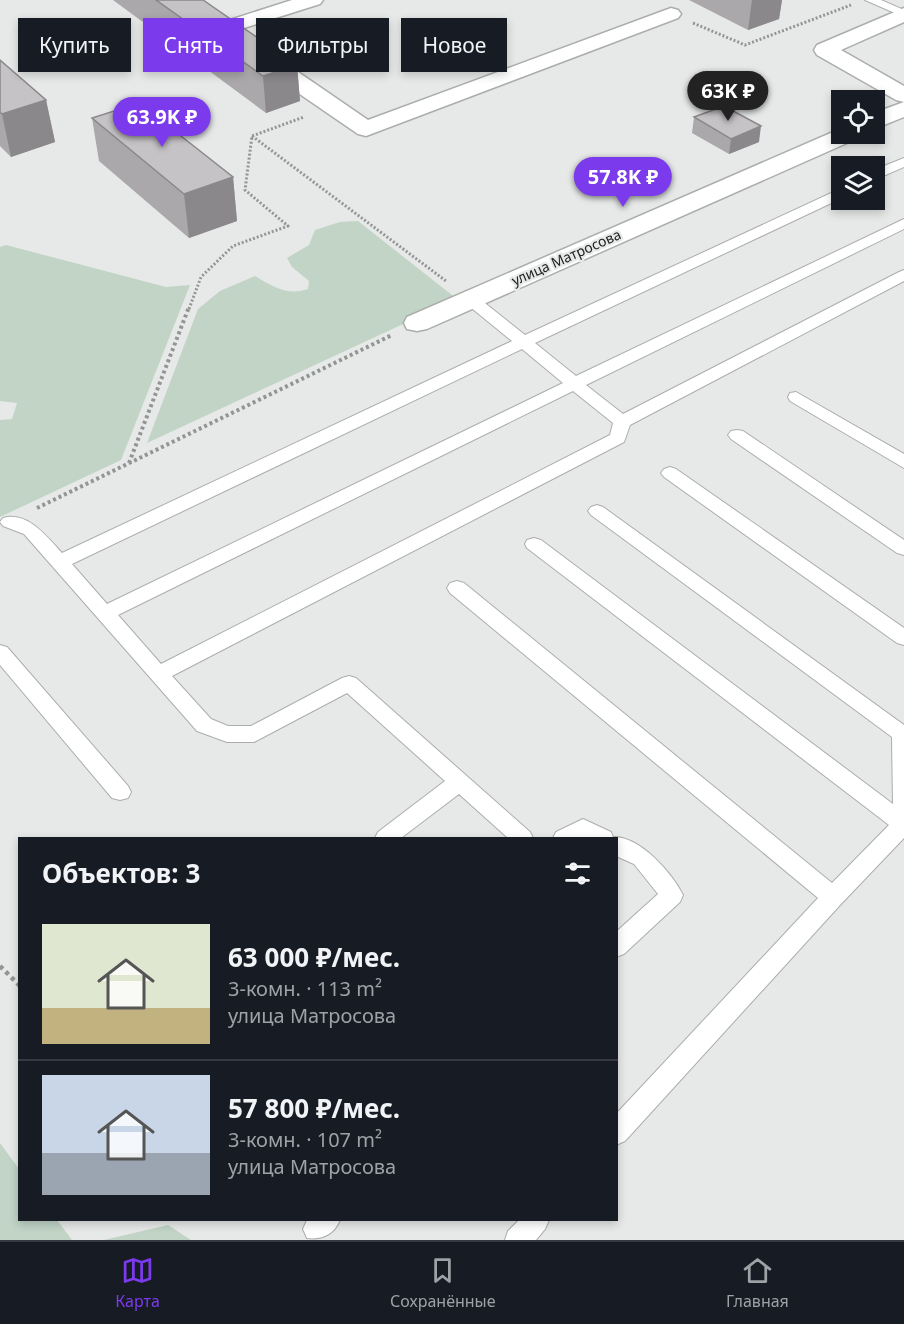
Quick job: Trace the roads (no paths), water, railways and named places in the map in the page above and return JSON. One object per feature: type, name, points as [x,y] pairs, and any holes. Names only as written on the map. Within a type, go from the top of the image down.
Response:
[{"type":"street","points":[[313,0],[212,23],[366,129],[671,14]]},
{"type":"street","points":[[903,14],[825,50],[904,95]]},
{"type":"street","points":[[885,117],[904,109]]},
{"type":"street","name":"улица Матросова","points":[[417,323],[831,141]]},
{"type":"lane","points":[[871,0],[903,14]]},
{"type":"lane","points":[[885,171],[904,162]]},
{"type":"lane","points":[[59,562],[831,197]]},
{"type":"lane","points":[[105,613],[904,223]]},
{"type":"lane","points":[[158,674],[618,438],[622,422],[904,275]]},
{"type":"lane","points":[[470,299],[622,422]]},
{"type":"lane","points":[[795,397],[904,462]]},
{"type":"lane","points":[[737,435],[904,549]]},
{"type":"lane","points":[[670,473],[904,638]]},
{"type":"lane","points":[[597,511],[902,734],[904,824],[833,897],[618,1130]]},
{"type":"lane","points":[[9,522],[32,530],[204,725],[228,734],[255,734],[349,683],[521,837]]},
{"type":"lane","points":[[534,544],[904,824]]},
{"type":"lane","points":[[457,588],[833,897]]},
{"type":"lane","points":[[0,652],[120,792]]},
{"type":"lane","points":[[387,837],[460,782]]},
{"type":"lane","points":[[566,837],[583,828],[601,837]]},
{"type":"lane","points":[[618,846],[642,858],[672,895],[618,945]]},
{"type":"lane","points":[[518,1240],[535,1221]]}]
